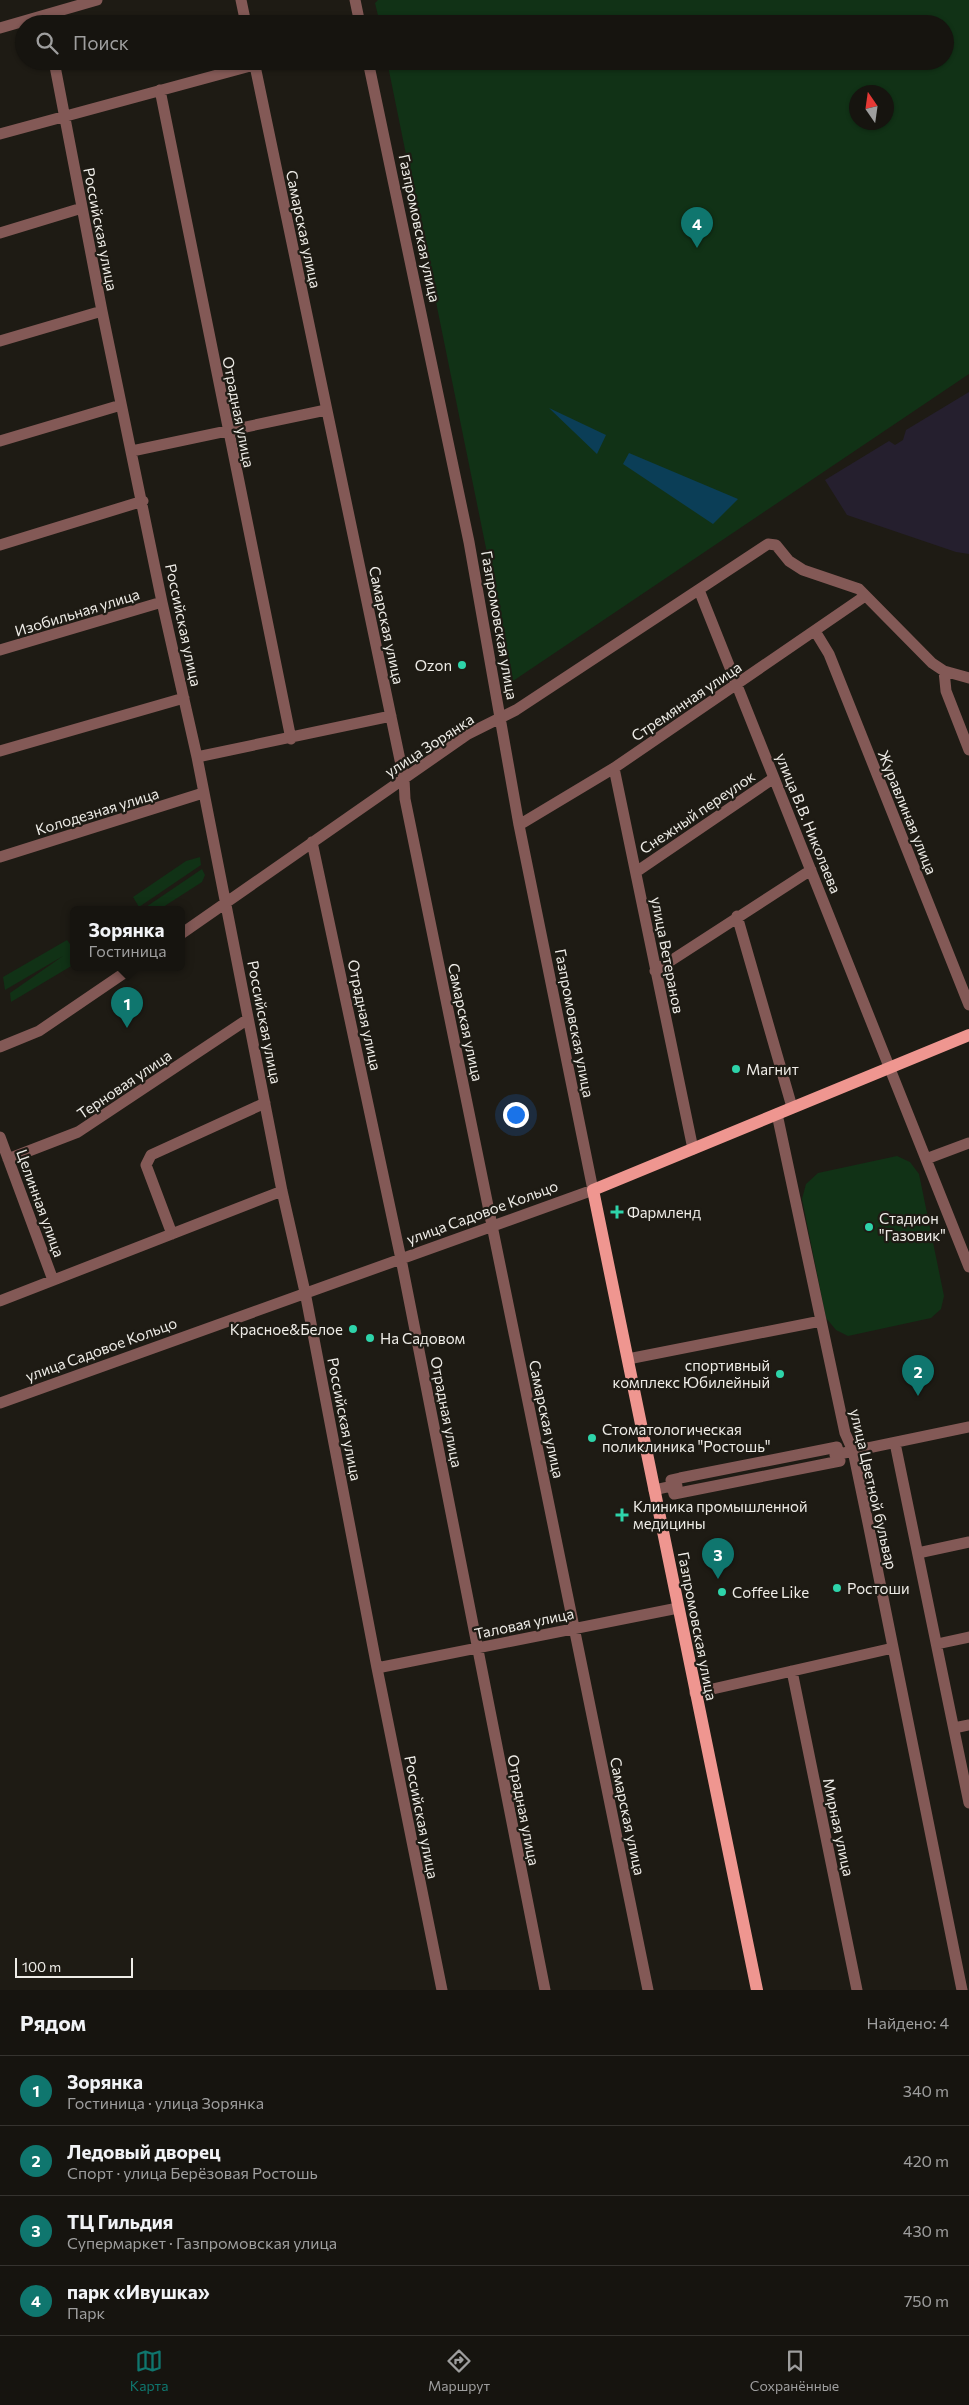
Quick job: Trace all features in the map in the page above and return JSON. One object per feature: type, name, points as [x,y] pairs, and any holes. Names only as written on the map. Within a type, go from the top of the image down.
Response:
[{"type":"main road","name":"улица Садовое Кольцо","points":[[592,1190],[969,1036]]},
{"type":"main road","name":"Газпромовская улица","points":[[592,1190],[757,1990]]},
{"type":"street","points":[[59,15],[97,0]]},
{"type":"street","points":[[241,0],[244,15]]},
{"type":"street","points":[[355,0],[358,15]]},
{"type":"street","points":[[0,28],[15,25]]},
{"type":"street","name":"Российская улица","points":[[56,70],[121,405],[197,757],[282,1191],[306,1292],[377,1668],[442,1990]]},
{"type":"street","points":[[0,134],[230,70]]},
{"type":"street","name":"Самарская улица","points":[[255,70],[404,779],[407,808],[648,1990]]},
{"type":"street","name":"Газпромовская улица","points":[[370,70],[469,542],[519,825],[592,1190]]},
{"type":"street","name":"Отрадная улица","points":[[160,90],[291,739]]},
{"type":"street","points":[[0,233],[82,208]]},
{"type":"street","points":[[0,341],[102,311]]},
{"type":"street","points":[[0,441],[121,405]]},
{"type":"street","points":[[132,451],[326,410]]},
{"type":"street","points":[[0,545],[143,501]]},
{"type":"street","name":"улица Зорянка","points":[[185,931],[468,734],[516,710],[768,544],[776,545],[789,561],[803,570],[851,585],[865,596]]},
{"type":"street","name":"улица В.В. Николаева","points":[[699,590],[969,1267]]},
{"type":"street","points":[[865,596],[932,663],[944,670],[969,678]]},
{"type":"street","name":"Стремянная улица","points":[[519,825],[614,768],[865,596]]},
{"type":"street","name":"Изобильная улица","points":[[0,650],[162,602]]},
{"type":"street","name":"Журавлиная улица","points":[[815,631],[828,654],[969,1005]]},
{"type":"street","points":[[944,670],[946,691],[969,750]]},
{"type":"street","points":[[0,751],[184,698]]},
{"type":"street","points":[[197,757],[291,739],[391,716]]},
{"type":"street","name":"улица Ветеранов","points":[[614,768],[693,1149]]},
{"type":"street","name":"Снежный переулок","points":[[636,872],[774,778]]},
{"type":"street","name":"Колодезная улица","points":[[0,857],[203,793]]},
{"type":"street","name":"Отрадная улица","points":[[312,842],[401,1259],[479,1648],[498,1760],[545,1990]]},
{"type":"street","points":[[655,971],[737,916],[811,870]]},
{"type":"street","points":[[737,916],[792,1107]]},
{"type":"street","points":[[0,1047],[39,1031],[127,971]]},
{"type":"street","name":"Терновая улица","points":[[8,1159],[78,1132],[248,1019]]},
{"type":"street","points":[[172,1234],[146,1165],[150,1154],[265,1103]]},
{"type":"street","name":"улица Цветной бульвар","points":[[777,1114],[845,1433],[853,1451],[962,1990]]},
{"type":"street","name":"Целинная улица","points":[[0,1137],[53,1280]]},
{"type":"street","points":[[926,1159],[969,1143]]},
{"type":"street","name":"улица Садовое Кольцо","points":[[0,1403],[401,1259],[492,1224],[592,1190]]},
{"type":"street","points":[[0,1301],[282,1191]]},
{"type":"street","points":[[628,1359],[821,1321]]},
{"type":"street","points":[[654,1490],[680,1485],[710,1472],[763,1461],[797,1455],[831,1455],[969,1427]]},
{"type":"street","name":"улица Цветной бульвар","points":[[895,1442],[969,1803]]},
{"type":"street","points":[[797,1455],[799,1469]]},
{"type":"street","points":[[680,1485],[713,1486],[746,1480],[799,1469],[831,1455]]},
{"type":"street","points":[[781,1458],[784,1472]]},
{"type":"street","points":[[763,1461],[766,1476]]},
{"type":"street","points":[[743,1466],[746,1480]]},
{"type":"street","points":[[726,1469],[729,1483]]},
{"type":"street","points":[[710,1472],[713,1486]]},
{"type":"street","points":[[918,1553],[969,1542]]},
{"type":"street","name":"Таловая улица","points":[[377,1668],[574,1627],[678,1608]]},
{"type":"street","points":[[937,1644],[969,1637]]},
{"type":"street","points":[[695,1693],[894,1648]]},
{"type":"street","name":"Мирная улица","points":[[792,1671],[857,1990]]},
{"type":"street","points":[[954,1728],[969,1725]]},
{"type":"shaded area","points":[[969,392],[969,554],[956,552],[847,515],[825,480],[889,441],[895,445],[903,440],[906,430]]},
{"type":"green space","points":[[378,0],[969,0],[969,374],[513,681],[389,70],[954,70],[954,15],[378,15],[375,3]]},
{"type":"green space","points":[[200,857],[201,865],[138,906],[133,897],[186,861]]},
{"type":"green space","points":[[202,869],[205,875],[202,882],[165,906],[147,906]]},
{"type":"green space","points":[[67,940],[70,944],[70,967],[11,1002],[10,993],[63,956],[5,990],[3,977]]},
{"type":"green space","name":"Стадион \"Газовик\"","points":[[897,1156],[910,1162],[919,1174],[944,1296],[941,1309],[931,1318],[848,1336],[836,1330],[826,1318],[802,1199],[806,1184],[818,1173]]},
{"type":"water","points":[[549,408],[606,435],[597,454]]},
{"type":"water","points":[[629,453],[738,499],[713,524],[623,464]]},
{"type":"place","name":"парк «Ивушка»","points":[[697,248]]},
{"type":"place","name":"Ozon","points":[[462,665]]},
{"type":"place","name":"Зорянка","points":[[127,1028]]},
{"type":"place","name":"Магнит","points":[[736,1069]]},
{"type":"place","name":"Фармленд","points":[[617,1212]]},
{"type":"place","name":"Стадион \"Газовик\"","points":[[869,1227]]},
{"type":"place","name":"Красное&Белое","points":[[353,1329]]},
{"type":"place","name":"На Садовом","points":[[370,1338]]},
{"type":"place","name":"спортивный комплекс Юбилейный","points":[[780,1374]]},
{"type":"place","name":"Ледовый дворец","points":[[918,1396]]},
{"type":"place","name":"Стоматологическая поликлиника \"Ростошь\"","points":[[592,1438]]},
{"type":"place","name":"Клиника промышленной медицины","points":[[622,1515]]},
{"type":"place","name":"ТЦ Гильдия","points":[[718,1579]]},
{"type":"place","name":"Ростоши","points":[[837,1588]]},
{"type":"place","name":"Coffee Like","points":[[722,1592]]}]
